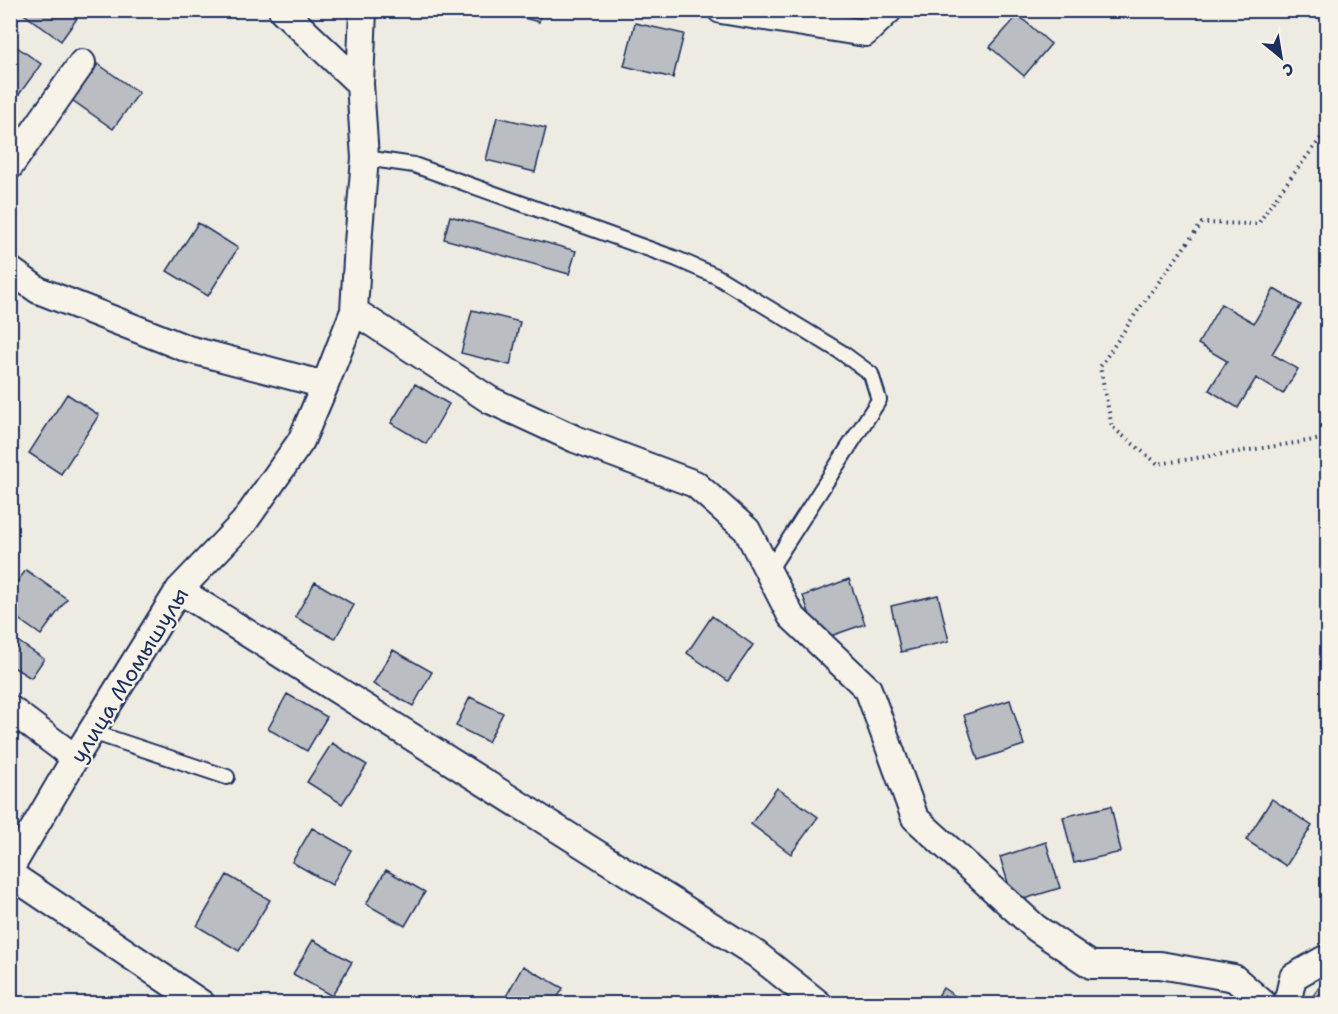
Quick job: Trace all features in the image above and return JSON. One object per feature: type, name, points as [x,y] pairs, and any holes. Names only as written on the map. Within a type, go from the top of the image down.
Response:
[{"type":"street","points":[[282,10],[360,84]]},
{"type":"street","name":"улица Момышулы","points":[[10,869],[75,758],[179,590],[244,522],[300,441],[325,385],[354,311],[365,158],[360,84],[363,10]]},
{"type":"street","points":[[721,10],[865,33],[889,10]]},
{"type":"street","points":[[10,166],[82,63]]},
{"type":"street","points":[[10,270],[38,290],[188,349],[325,385]]},
{"type":"street","points":[[354,311],[490,400],[575,439],[695,484],[747,530],[791,616],[868,689],[915,818],[1036,928],[1091,965],[1160,965],[1234,978],[1264,1004]]},
{"type":"street","points":[[179,590],[756,954],[819,1004]]},
{"type":"street","points":[[10,709],[75,758]]},
{"type":"street","points":[[10,874],[202,1004]]},
{"type":"street","points":[[1287,1004],[1293,977],[1328,958]]},
{"type":"lane","points":[[365,158],[414,165],[677,259],[716,276],[841,352],[871,374],[879,400],[768,572]]},
{"type":"lane","points":[[92,732],[227,777]]},
{"type":"path","points":[[1328,129],[1279,192],[1258,224],[1202,223],[1136,313],[1100,367],[1112,427],[1158,464],[1328,438]]},
{"type":"building","points":[[22,10],[83,10],[61,41],[21,12]]},
{"type":"building","points":[[493,10],[542,10],[539,22]]},
{"type":"building","points":[[1018,15],[1051,44],[1024,76],[990,47]]},
{"type":"building","points":[[635,23],[684,34],[673,78],[624,66]]},
{"type":"building","points":[[10,42],[41,64],[15,100],[10,97]]},
{"type":"building","points":[[98,64],[139,93],[113,129],[72,100]]},
{"type":"building","points":[[497,117],[546,128],[535,172],[486,160]]},
{"type":"building","points":[[450,216],[576,251],[569,274],[444,239]]},
{"type":"building","points":[[198,223],[238,248],[208,296],[167,271]]},
{"type":"building","points":[[1274,289],[1301,305],[1272,354],[1298,369],[1283,394],[1256,378],[1238,408],[1209,390],[1227,361],[1198,344],[1221,304],[1254,323]]},
{"type":"building","points":[[472,310],[520,322],[510,365],[461,353]]},
{"type":"building","points":[[415,384],[449,404],[426,444],[391,423]]},
{"type":"building","points":[[67,394],[99,415],[61,474],[29,453]]},
{"type":"building","points":[[26,570],[67,599],[41,635],[10,613],[10,591]]},
{"type":"building","points":[[849,579],[865,624],[819,640],[803,596]]},
{"type":"building","points":[[315,582],[354,605],[335,639],[295,617]]},
{"type":"building","points":[[938,595],[949,641],[901,652],[891,606]]},
{"type":"building","points":[[712,616],[753,645],[728,681],[687,653]]},
{"type":"building","points":[[10,636],[44,659],[31,678],[10,665]]},
{"type":"building","points":[[393,650],[432,672],[413,706],[373,684]]},
{"type":"building","points":[[287,694],[327,717],[307,751],[268,729]]},
{"type":"building","points":[[470,697],[503,713],[488,742],[456,726]]},
{"type":"building","points":[[1010,700],[1024,745],[978,760],[964,715]]},
{"type":"building","points":[[10,727],[20,733],[11,746],[10,746]]},
{"type":"building","points":[[332,743],[367,765],[342,804],[307,782]]},
{"type":"building","points":[[777,788],[818,817],[791,854],[751,824]]},
{"type":"building","points":[[1272,799],[1312,826],[1286,866],[1246,840]]},
{"type":"building","points":[[1111,806],[1121,852],[1074,863],[1063,817]]},
{"type":"building","points":[[312,828],[351,850],[332,885],[292,862]]},
{"type":"building","points":[[1046,842],[1060,888],[1014,902],[1000,857]]},
{"type":"building","points":[[386,870],[425,892],[405,926],[366,904]]},
{"type":"building","points":[[227,875],[270,900],[239,951],[197,926]]},
{"type":"building","points":[[313,940],[352,962],[332,996],[293,974]]},
{"type":"building","points":[[523,966],[563,988],[554,1004],[510,1004],[504,1000]]},
{"type":"building","points":[[1325,979],[1328,981],[1328,1004],[1308,1003]]},
{"type":"building","points":[[943,988],[967,1004],[933,1004]]}]
